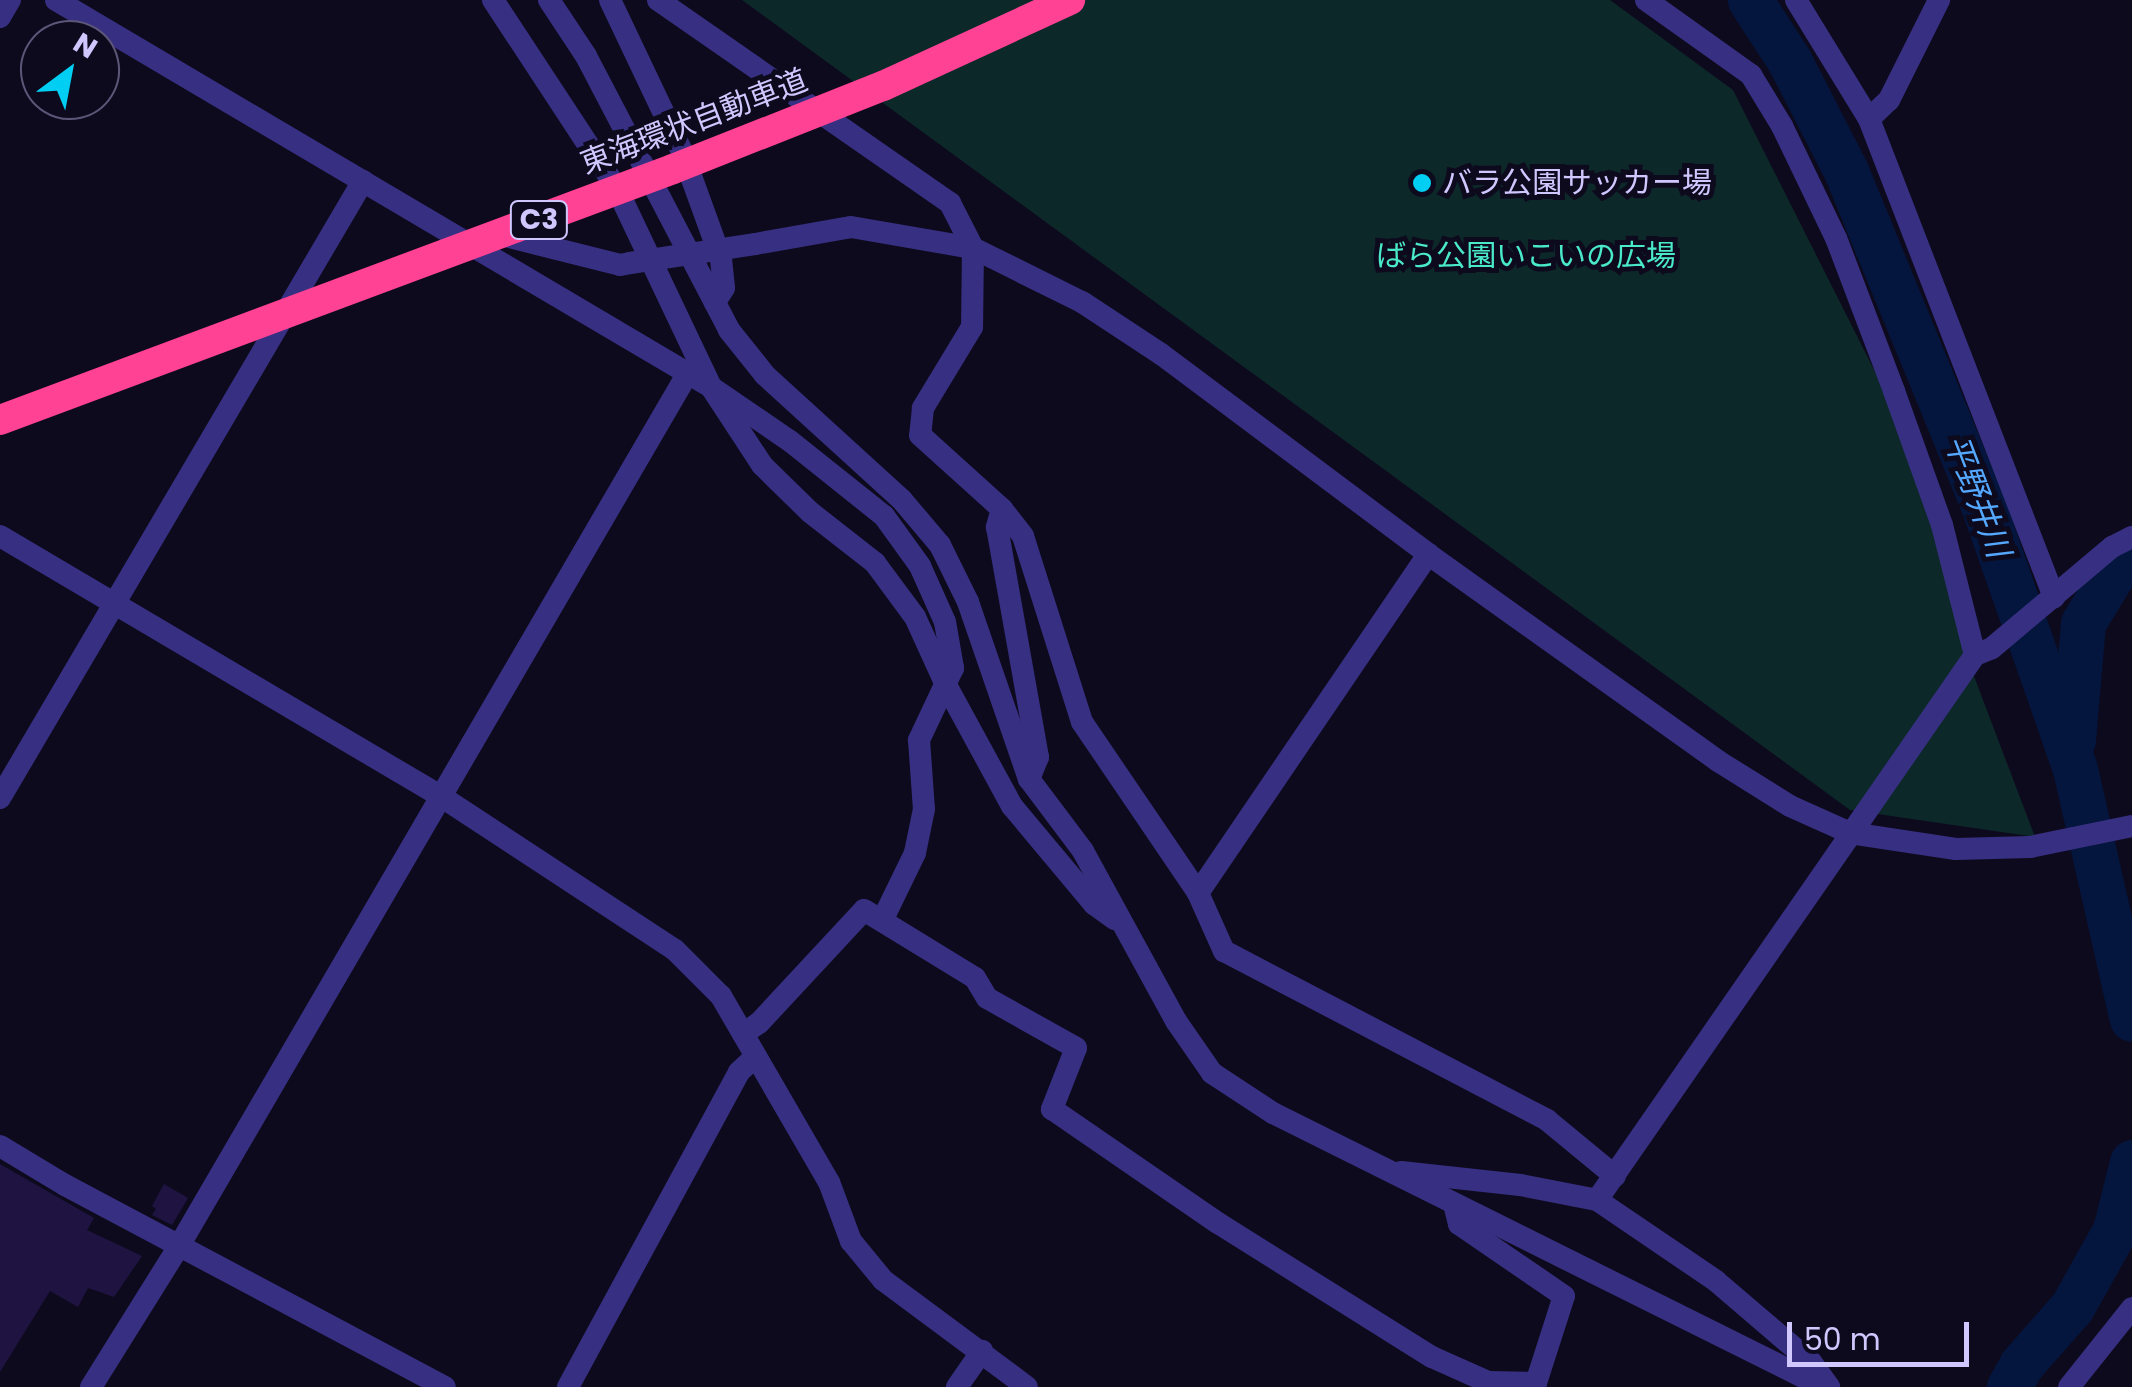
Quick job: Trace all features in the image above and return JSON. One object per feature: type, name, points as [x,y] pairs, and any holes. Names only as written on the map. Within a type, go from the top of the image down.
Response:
[{"type":"highway","name":"東海環状自動車道","points":[[0,420],[673,169],[883,86],[1070,0]]},
{"type":"street","points":[[0,17],[10,0]]},
{"type":"street","points":[[56,0],[711,387],[893,508],[940,546],[968,602],[1028,779],[1083,851],[1176,1022],[1212,1073],[1273,1112],[1826,1387]]},
{"type":"street","points":[[494,0],[617,188],[711,387],[762,465],[810,512],[875,563],[915,616],[946,686],[1012,806],[1094,904],[1122,924]]},
{"type":"street","points":[[549,0],[586,56],[729,330],[765,375],[893,508],[946,622],[954,668],[918,740],[924,810],[915,853],[895,902],[883,919]]},
{"type":"street","points":[[610,0],[683,154],[721,259],[724,288],[715,302]]},
{"type":"street","points":[[658,0],[950,203],[973,248],[972,327],[923,408],[920,435],[1002,509],[1022,536],[1082,722],[1198,894],[1224,951],[1546,1120],[1615,1176]]},
{"type":"street","points":[[1646,0],[1751,75],[1782,126],[1836,238],[1906,424],[1984,651]]},
{"type":"street","points":[[1796,0],[1870,119],[2051,600]]},
{"type":"street","points":[[1870,119],[1889,100],[1939,0]]},
{"type":"street","points":[[0,798],[363,182]]},
{"type":"street","points":[[422,216],[620,265],[852,227],[973,248],[1082,302],[1162,354],[1428,554],[1718,761],[1790,806],[1850,832],[1956,850],[2030,847],[2132,826]]},
{"type":"street","points":[[91,1387],[179,1246],[688,373]]},
{"type":"street","points":[[1002,509],[997,526],[1038,756],[1028,779]]},
{"type":"street","points":[[0,536],[442,797],[675,950],[721,996],[829,1182],[850,1241],[882,1280],[1027,1387]]},
{"type":"street","points":[[1596,1200],[1850,832],[1984,651],[2112,548],[2132,537]]},
{"type":"street","points":[[1198,894],[1428,554]]},
{"type":"street","points":[[743,1034],[759,1023],[864,910],[975,978],[987,998],[1076,1048],[1052,1109],[1218,1222],[1432,1357],[1488,1382],[1536,1382],[1564,1296],[1459,1224],[1454,1204]]},
{"type":"street","points":[[568,1387],[739,1072],[756,1056]]},
{"type":"street","points":[[0,1146],[445,1387]]},
{"type":"street","points":[[1387,1170],[1520,1184],[1596,1200],[1716,1282],[1811,1362],[1826,1387]]},
{"type":"street","points":[[2069,1387],[2132,1308]]},
{"type":"street","points":[[957,1387],[982,1351]]},
{"type":"green space","name":"ばら公園いこいの広場","points":[[742,0],[1610,0],[1733,90],[1918,457],[1969,663],[2035,837],[1850,810]]},
{"type":"building","points":[[0,1164],[94,1218],[87,1230],[142,1256],[114,1297],[88,1288],[78,1307],[50,1291],[0,1372]]},
{"type":"building","points":[[164,1184],[188,1198],[172,1225],[152,1215],[156,1209],[152,1206]]},
{"type":"waterway","name":"平野井川","points":[[1750,0],[1789,60],[1846,171],[1982,502],[2075,769],[2132,1019]]},
{"type":"waterway","points":[[2073,740],[2083,623],[2114,572],[2132,562]]},
{"type":"waterway","name":"平野井川","points":[[2009,1387],[2021,1365],[2072,1307],[2115,1230],[2132,1162]]},
{"type":"place","name":"バラ公園サッカー場","points":[[1422,183]]}]
